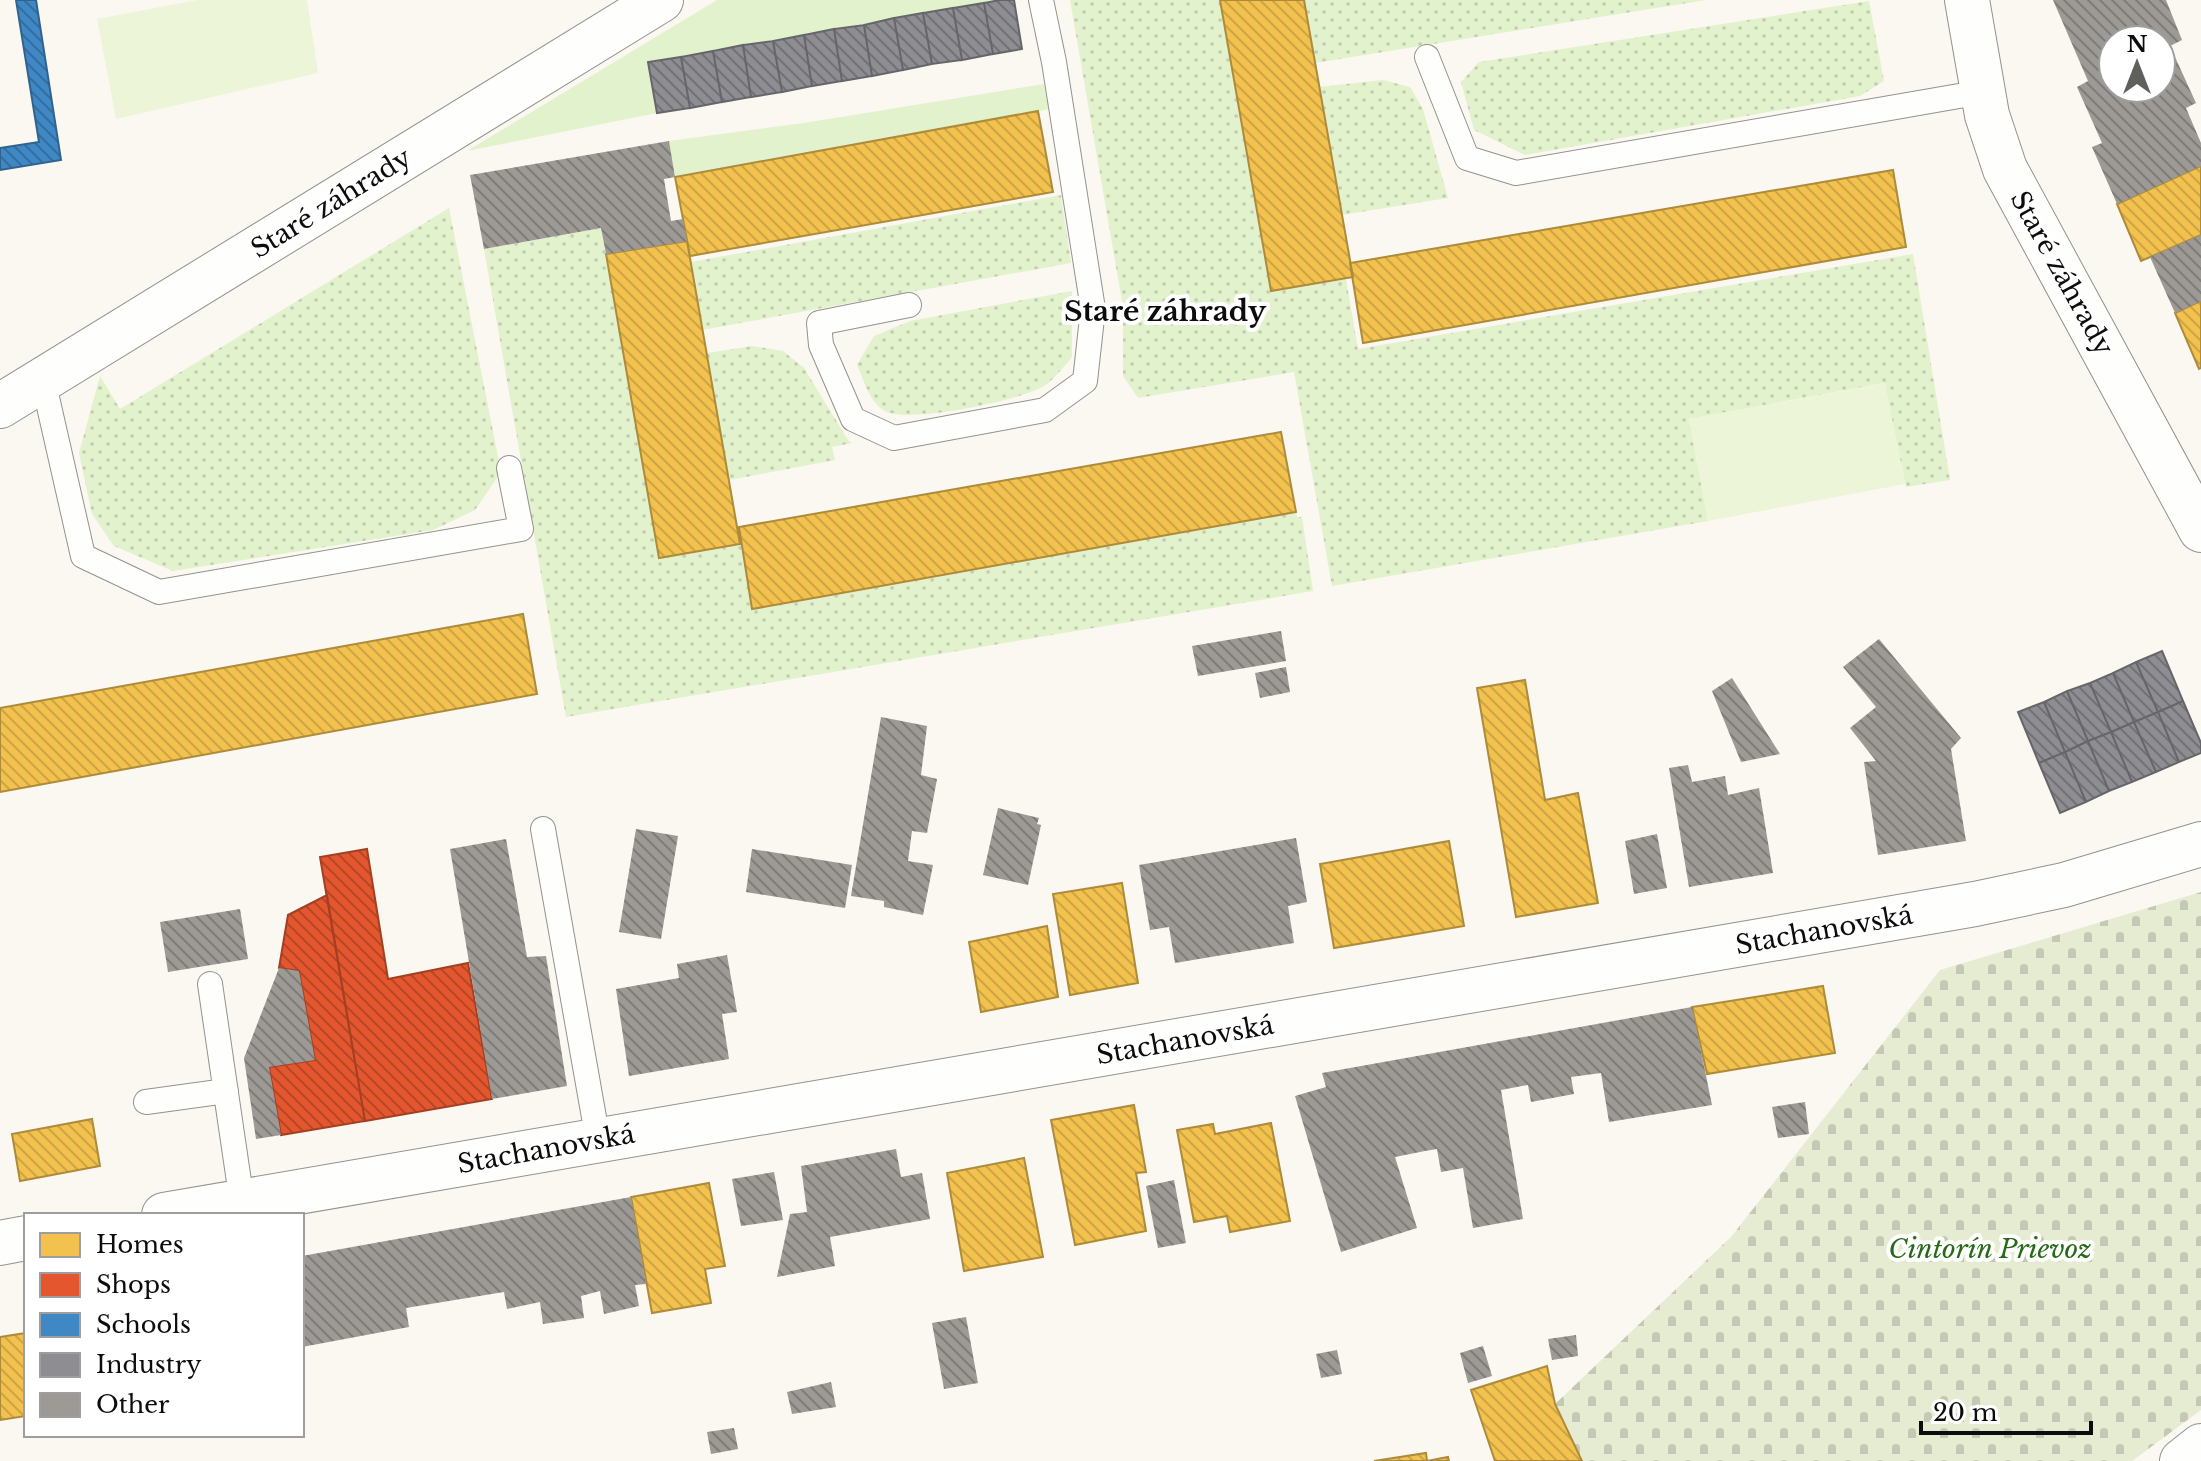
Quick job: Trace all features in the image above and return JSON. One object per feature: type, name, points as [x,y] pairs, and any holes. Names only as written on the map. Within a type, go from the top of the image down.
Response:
[{"type":"street","name":"Staré záhrady","points":[[0,406],[661,0]]},
{"type":"street","name":"Staré záhrady","points":[[1967,0],[1982,92],[1991,132],[2005,169],[2201,530]]},
{"type":"street","name":"Stachanovská","points":[[176,1213],[1975,904],[2064,885],[2201,844]]},
{"type":"street","points":[[0,1243],[24,1238]]},
{"type":"street","points":[[2182,1461],[2201,1446]]},
{"type":"lane","points":[[909,305],[819,323],[821,345],[853,419],[894,438],[1045,410],[1085,381],[1093,309],[1054,62],[1041,0]]},
{"type":"lane","points":[[1427,57],[1467,158],[1516,173],[1982,92]]},
{"type":"lane","points":[[43,380],[83,556],[159,592],[521,529],[509,468]]},
{"type":"lane","points":[[543,829],[598,1140]]},
{"type":"lane","points":[[210,984],[242,1202]]},
{"type":"lane","points":[[146,1102],[226,1091]]},
{"type":"green space","points":[[197,0],[307,0],[318,73],[116,119],[97,19]]},
{"type":"green space","points":[[717,0],[999,0],[649,62],[657,113],[467,151]]},
{"type":"green space","points":[[1070,0],[1220,0],[1271,291],[1346,279],[1358,349],[1913,254],[1950,480],[1906,487],[1884,383],[1689,419],[1708,521],[1332,586],[1294,372],[1138,398],[1123,376],[1123,307]]},
{"type":"green space","points":[[1304,0],[1706,0],[1315,63]]},
{"type":"green space","points":[[1869,1],[1884,81],[1860,96],[1525,155],[1474,130],[1461,82],[1479,62]]},
{"type":"green space","points":[[1383,80],[1410,87],[1423,109],[1448,198],[1341,215],[1319,87]]},
{"type":"green space","points":[[1044,84],[1049,109],[675,177],[669,141],[804,123]]},
{"type":"green space","points":[[1061,195],[1071,263],[702,330],[691,262]]},
{"type":"green space","points":[[449,208],[501,472],[475,510],[433,530],[173,571],[114,546],[92,514],[79,453],[100,376],[120,409]]},
{"type":"green space","points":[[601,228],[659,557],[741,543],[752,608],[1296,512],[1297,517],[1302,517],[1313,591],[566,717],[484,249]]},
{"type":"green space","points":[[1072,291],[1072,357],[1047,384],[1016,397],[941,412],[898,414],[879,407],[857,365],[874,336],[910,321]]},
{"type":"green space","points":[[752,346],[783,351],[804,368],[852,443],[832,447],[835,460],[729,480],[707,353]]},
{"type":"green space","points":[[1885,383],[1905,484],[1708,521],[1689,419]]},
{"type":"green space","name":"Cintorín Prievoz","points":[[2201,892],[2201,1410],[2132,1461],[1582,1461],[1555,1404],[1731,1237],[1940,970]]},
{"type":"building: Homes","points":[[1220,0],[1304,0],[1353,277],[1271,291]]},
{"type":"building: Homes","points":[[1038,111],[1053,192],[690,256],[675,177]]},
{"type":"building: Homes","points":[[2201,166],[2201,235],[2141,261],[2117,204]]},
{"type":"building: Homes","points":[[1893,170],[1906,247],[1363,343],[1350,263]]},
{"type":"building: Homes","points":[[687,241],[740,544],[659,558],[606,254]]},
{"type":"building: Homes","points":[[2201,301],[2201,368],[2199,369],[2175,313]]},
{"type":"building: Homes","points":[[1281,432],[1296,512],[752,609],[739,527]]},
{"type":"building: Homes","points":[[523,614],[537,694],[0,792],[0,708]]},
{"type":"building: Homes","points":[[1525,680],[1545,800],[1578,793],[1598,903],[1516,917],[1477,688]]},
{"type":"building: Homes","points":[[1449,841],[1464,926],[1334,948],[1320,864]]},
{"type":"building: Homes","points":[[1122,883],[1138,983],[1070,995],[1053,894]]},
{"type":"building: Homes","points":[[1047,926],[1058,997],[981,1012],[969,942]]},
{"type":"building: Homes","points":[[1823,986],[1835,1053],[1707,1074],[1692,1007]]},
{"type":"building: Homes","points":[[1134,1105],[1146,1172],[1136,1173],[1146,1231],[1075,1245],[1051,1120]]},
{"type":"building: Homes","points":[[92,1119],[100,1166],[20,1181],[12,1134]]},
{"type":"building: Homes","points":[[1271,1123],[1290,1221],[1230,1232],[1227,1216],[1194,1222],[1177,1130],[1213,1124],[1215,1134]]},
{"type":"building: Homes","points":[[1024,1158],[1043,1257],[964,1271],[947,1173]]},
{"type":"building: Homes","points":[[709,1183],[725,1266],[705,1269],[711,1303],[652,1313],[631,1197]]},
{"type":"building: Homes","points":[[24,1333],[24,1416],[0,1420],[0,1337]]},
{"type":"building: Homes","points":[[1547,1366],[1555,1404],[1582,1461],[1495,1461],[1471,1390]]},
{"type":"building: Homes","points":[[1426,1453],[1427,1461],[1374,1461]]},
{"type":"building: Homes","points":[[1448,1457],[1449,1461],[1427,1461]]},
{"type":"building: Shops","points":[[367,849],[388,979],[468,963],[492,1099],[365,1121],[320,857]]},
{"type":"building: Shops","points":[[327,895],[365,1121],[281,1135],[269,1067],[315,1060],[299,971],[279,968],[288,915]]},
{"type":"building: Schools","points":[[16,0],[36,0],[61,160],[0,170],[0,148],[39,142]]},
{"type":"building: Industry","points":[[1014,0],[1022,49],[993,54],[984,3]]},
{"type":"building: Industry","points":[[984,3],[993,54],[962,60],[953,8]]},
{"type":"building: Industry","points":[[953,8],[962,60],[932,64],[923,13]]},
{"type":"building: Industry","points":[[923,13],[932,64],[903,70],[894,18]]},
{"type":"building: Industry","points":[[894,18],[903,70],[872,76],[864,25]]},
{"type":"building: Industry","points":[[864,25],[872,76],[842,81],[834,29]]},
{"type":"building: Industry","points":[[834,29],[842,81],[812,86],[804,35]]},
{"type":"building: Industry","points":[[804,35],[812,86],[782,92],[773,41]]},
{"type":"building: Industry","points":[[773,41],[782,92],[751,97],[743,45]]},
{"type":"building: Industry","points":[[743,45],[751,97],[722,102],[713,51]]},
{"type":"building: Industry","points":[[713,51],[722,102],[690,108],[681,57]]},
{"type":"building: Industry","points":[[681,57],[690,108],[657,113],[648,62]]},
{"type":"building: Industry","points":[[2162,651],[2183,701],[2158,712],[2136,662]]},
{"type":"building: Industry","points":[[2136,662],[2158,712],[2134,722],[2113,673]]},
{"type":"building: Industry","points":[[2113,673],[2134,722],[2111,732],[2090,683]]},
{"type":"building: Industry","points":[[2090,683],[2111,732],[2088,741],[2067,691]]},
{"type":"building: Industry","points":[[2067,691],[2088,741],[2065,752],[2044,702]]},
{"type":"building: Industry","points":[[2183,701],[2201,743],[2201,753],[2179,762],[2158,712]]},
{"type":"building: Industry","points":[[2044,702],[2065,752],[2039,763],[2018,712]]},
{"type":"building: Industry","points":[[2158,712],[2179,762],[2156,772],[2134,722]]},
{"type":"building: Industry","points":[[2134,722],[2156,772],[2132,782],[2111,732]]},
{"type":"building: Industry","points":[[2111,732],[2132,782],[2109,791],[2088,741]]},
{"type":"building: Industry","points":[[2088,741],[2109,791],[2086,802],[2065,752]]},
{"type":"building: Industry","points":[[2065,752],[2086,802],[2060,813],[2039,763]]},
{"type":"building: Other","points":[[2053,0],[2166,0],[2176,24],[2097,24],[2097,104],[2177,104],[2177,61],[2196,103],[2186,108],[2201,143],[2201,166],[2117,204],[2092,147],[2102,143],[2077,87],[2088,81]]},
{"type":"building: Other","points":[[669,141],[675,177],[664,179],[671,221],[683,219],[687,241],[606,254],[601,228],[484,249],[470,175]]},
{"type":"building: Other","points":[[2201,235],[2201,301],[2175,313],[2150,257]]},
{"type":"building: Other","points":[[1281,631],[1286,661],[1198,676],[1192,646]]},
{"type":"building: Other","points":[[1879,639],[1961,738],[1951,749],[1966,841],[1878,855],[1864,762],[1876,761],[1850,728],[1876,707],[1843,667]]},
{"type":"building: Other","points":[[1286,667],[1290,692],[1260,698],[1255,673]]},
{"type":"building: Other","points":[[1732,678],[1780,754],[1741,762],[1712,691]]},
{"type":"building: Other","points":[[881,717],[927,726],[921,775],[937,779],[927,833],[912,831],[908,861],[933,865],[923,915],[884,907],[884,901],[851,896]]},
{"type":"building: Other","points":[[1688,765],[1692,782],[1725,776],[1728,795],[1759,788],[1773,873],[1689,887],[1669,768]]},
{"type":"building: Other","points":[[998,808],[1039,818],[1037,824],[1041,825],[1028,885],[983,875]]},
{"type":"building: Other","points":[[636,829],[678,836],[661,939],[619,932]]},
{"type":"building: Other","points":[[1657,834],[1667,888],[1634,894],[1625,841]]},
{"type":"building: Other","points":[[1296,838],[1307,902],[1288,906],[1294,943],[1175,963],[1169,927],[1150,930],[1139,865]]},
{"type":"building: Other","points":[[506,839],[527,957],[546,956],[567,1086],[492,1099],[450,849]]},
{"type":"building: Other","points":[[752,849],[852,865],[845,908],[746,892]]},
{"type":"building: Other","points":[[240,909],[248,959],[168,972],[160,922]]},
{"type":"building: Other","points":[[727,955],[737,1012],[722,1014],[729,1059],[629,1076],[616,989],[679,978],[677,964]]},
{"type":"building: Other","points":[[279,968],[299,971],[315,1060],[269,1067],[281,1135],[256,1139],[244,1058]]},
{"type":"building: Other","points":[[1692,1007],[1712,1105],[1609,1122],[1601,1073],[1571,1077],[1574,1094],[1531,1102],[1528,1085],[1501,1090],[1523,1219],[1473,1228],[1463,1168],[1441,1172],[1437,1149],[1425,1151],[1395,1157],[1417,1228],[1341,1252],[1295,1096],[1326,1087],[1322,1073]]},
{"type":"building: Other","points":[[1805,1102],[1809,1134],[1778,1138],[1772,1107]]},
{"type":"building: Other","points":[[896,1149],[901,1177],[922,1173],[930,1219],[830,1237],[835,1266],[777,1277],[790,1214],[807,1212],[801,1166]]},
{"type":"building: Other","points":[[774,1172],[783,1220],[741,1226],[732,1179]]},
{"type":"building: Other","points":[[1174,1180],[1186,1243],[1158,1248],[1146,1186]]},
{"type":"building: Other","points":[[631,1197],[646,1284],[635,1285],[639,1306],[604,1314],[600,1291],[581,1296],[584,1318],[543,1324],[540,1302],[507,1309],[504,1292],[406,1308],[409,1327],[304,1347],[304,1256]]},
{"type":"building: Other","points":[[966,1317],[978,1383],[944,1389],[932,1323]]},
{"type":"building: Other","points":[[1576,1335],[1578,1356],[1552,1360],[1548,1339]]},
{"type":"building: Other","points":[[1483,1346],[1492,1376],[1468,1383],[1460,1353]]},
{"type":"building: Other","points":[[1337,1350],[1342,1374],[1321,1378],[1316,1354]]},
{"type":"building: Other","points":[[831,1382],[836,1407],[792,1414],[787,1392]]},
{"type":"building: Other","points":[[734,1428],[738,1449],[711,1454],[707,1432]]},
{"type":"district","name":"Staré záhrady","points":[[1165,311]]}]
